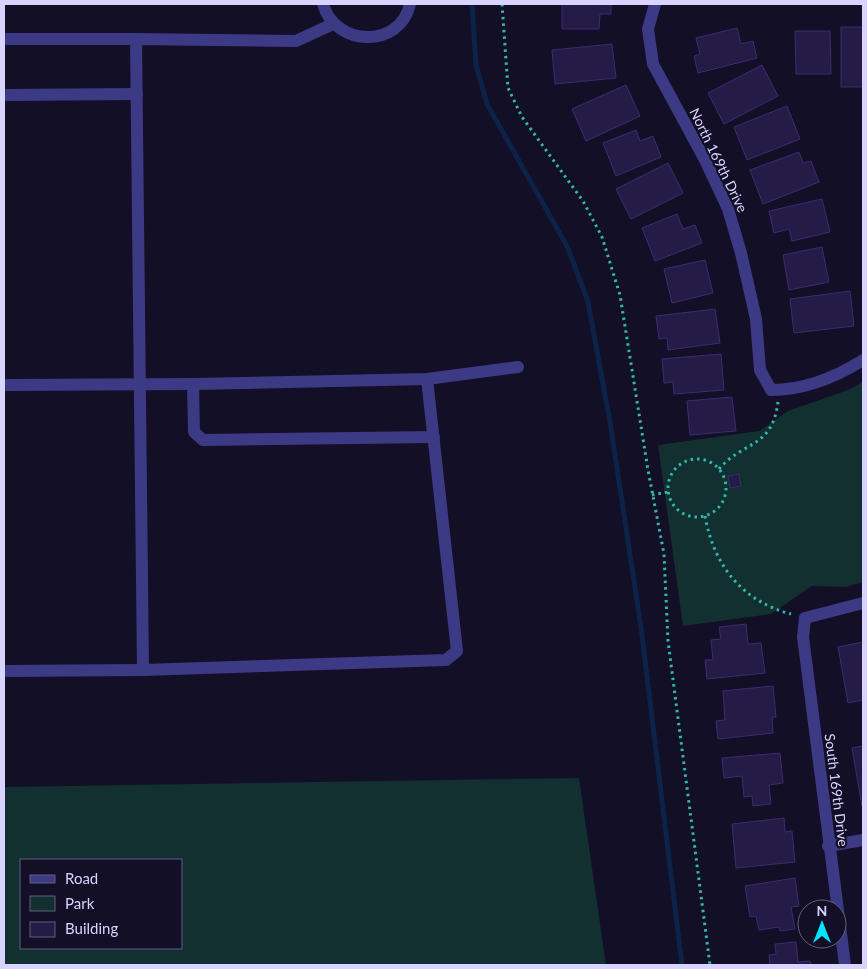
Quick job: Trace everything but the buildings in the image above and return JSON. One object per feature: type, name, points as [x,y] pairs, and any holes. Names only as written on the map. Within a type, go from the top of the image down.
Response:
[{"type":"street","points":[[323,4],[334,24],[346,33],[360,38],[375,37],[390,32],[401,22],[410,4]]},
{"type":"street","name":"North 169th Drive","points":[[655,4],[648,28],[654,64],[705,160],[728,209],[756,319],[760,370],[775,390]]},
{"type":"street","points":[[4,39],[136,38],[296,41],[334,24]]},
{"type":"street","points":[[136,38],[143,670]]},
{"type":"street","points":[[4,95],[137,94]]},
{"type":"street","points":[[775,390],[793,390],[818,381],[863,360]]},
{"type":"street","points":[[4,385],[140,385],[428,379],[518,367]]},
{"type":"street","points":[[4,671],[143,670],[446,660],[457,651],[428,379]]},
{"type":"street","points":[[193,384],[194,432],[203,440],[434,437]]},
{"type":"street","points":[[805,618],[863,603]]},
{"type":"street","name":"South 169th Drive","points":[[805,618],[803,637],[828,846],[845,965]]},
{"type":"street","points":[[828,846],[863,840]]},
{"type":"path","points":[[502,4],[508,88],[522,117],[583,201],[602,237],[617,287],[652,495],[664,554],[668,641],[710,965]]},
{"type":"path","points":[[719,470],[732,456],[754,444],[769,432],[777,414],[775,390]]},
{"type":"path","points":[[688,460],[707,461],[719,470],[725,480],[724,498],[720,506],[705,516],[696,517],[679,511],[672,505],[668,492],[669,478],[674,470],[688,460]]},
{"type":"path","points":[[652,495],[668,492]]},
{"type":"path","points":[[705,516],[712,545],[721,565],[731,580],[760,600],[784,612],[805,618]]},
{"type":"green space","points":[[863,382],[863,582],[846,587],[812,586],[771,614],[683,626],[658,445],[759,431],[788,411],[848,390]]},
{"type":"green space","points":[[579,778],[606,965],[4,965],[4,787]]},
{"type":"waterway","points":[[472,4],[476,65],[487,104],[568,248],[588,302],[610,422],[641,627],[682,965]]}]
